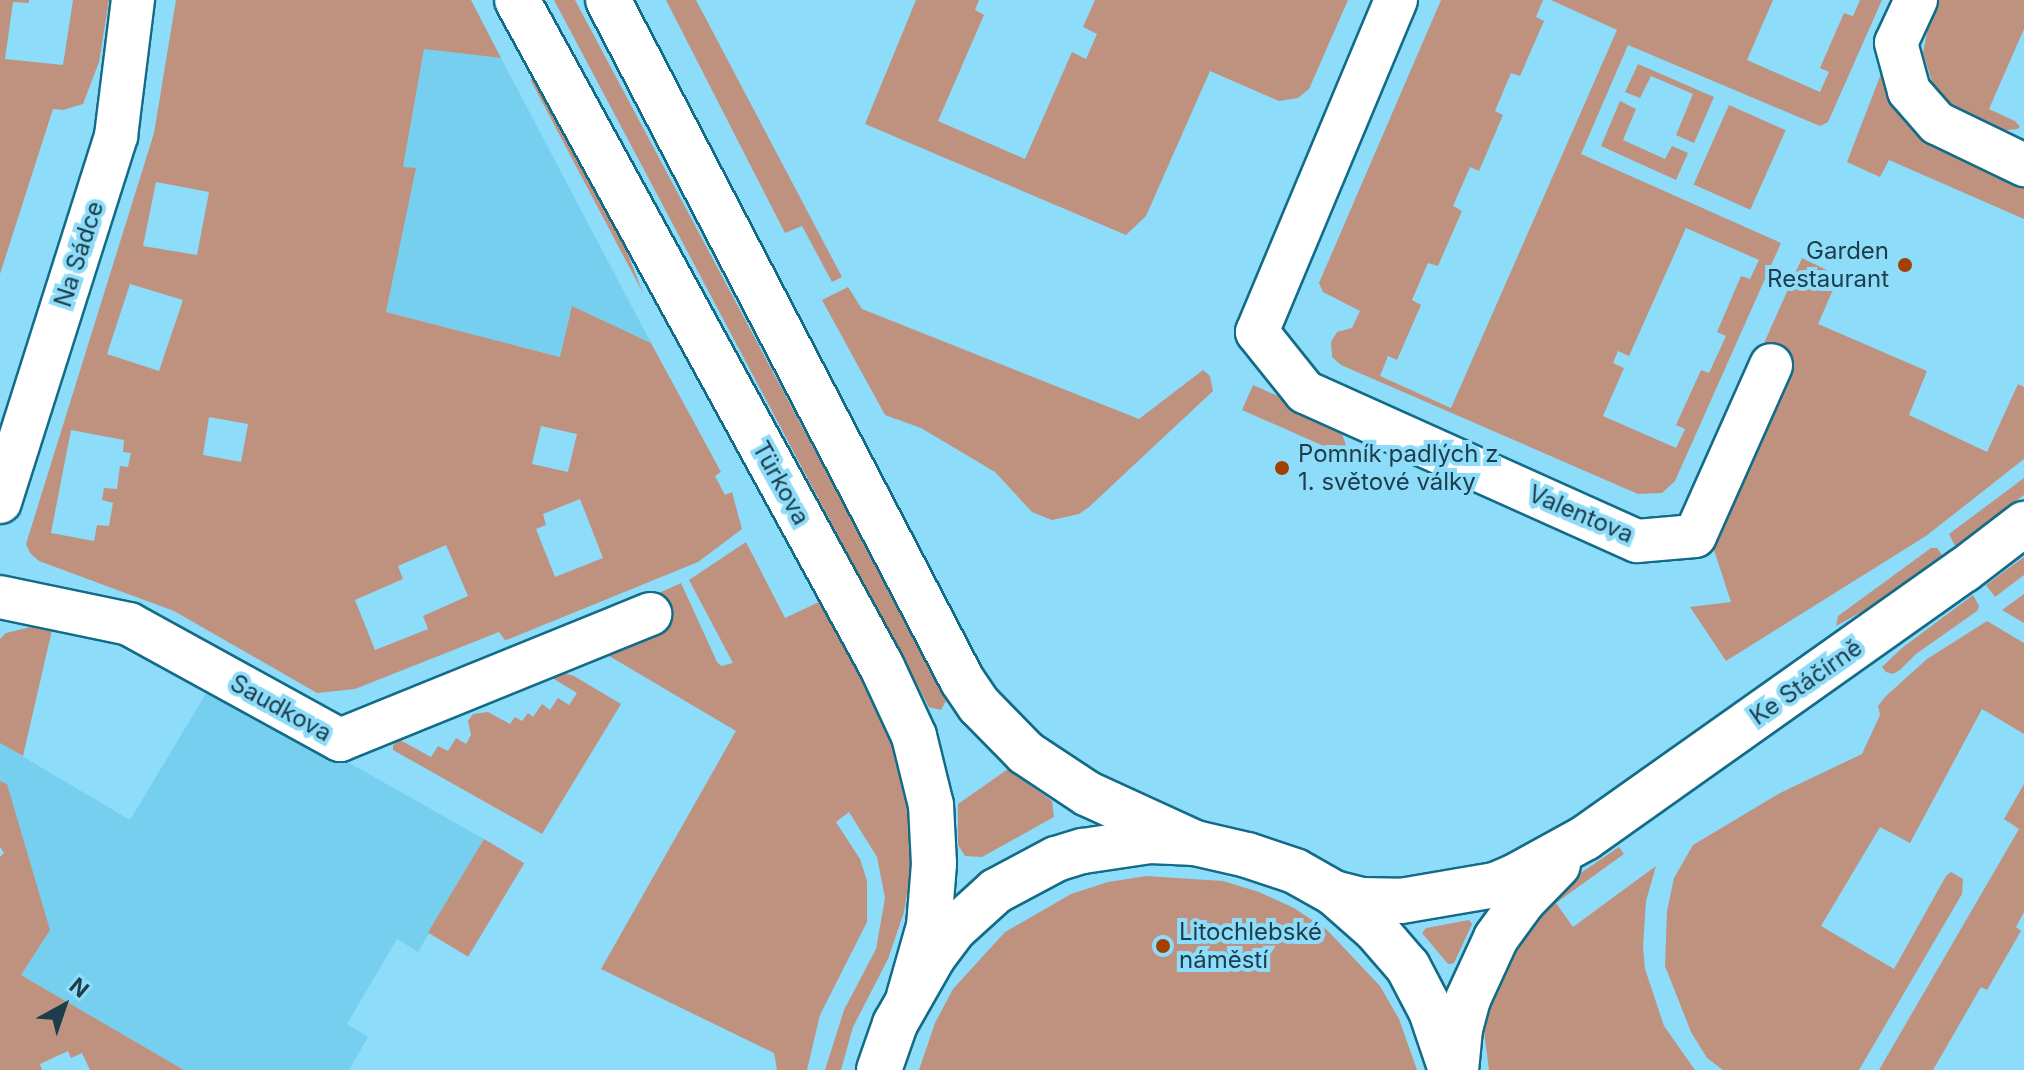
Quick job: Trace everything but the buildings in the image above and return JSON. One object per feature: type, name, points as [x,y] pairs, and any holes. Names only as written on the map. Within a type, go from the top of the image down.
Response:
[{"type":"main road","name":"Türkova","points":[[517,0],[888,680],[914,736],[931,805],[934,864],[929,926],[909,996]]},
{"type":"main road","points":[[608,0],[962,680],[979,705],[1026,753],[1088,794],[1195,843],[1271,862],[1334,893],[1376,930],[1408,967],[1441,1034],[1453,1070]]},
{"type":"main road","name":"Ke Stáčírně","points":[[1334,893],[1362,900],[1401,901],[1495,885],[1585,838],[1964,570],[2024,524]]},
{"type":"main road","name":"Ke Stáčírně","points":[[1453,1070],[1468,999],[1496,938],[1523,901],[1585,838]]},
{"type":"main road","points":[[879,1070],[909,996],[953,930],[996,891],[1026,873],[1083,851],[1150,841],[1195,843]]},
{"type":"street","name":"Na Sádce","points":[[0,502],[116,136],[133,0]]},
{"type":"street","name":"Valentova","points":[[1396,0],[1257,332],[1305,392],[1637,541],[1695,536],[1771,365]]},
{"type":"street","points":[[1916,0],[1896,43],[1909,91],[1937,123],[2024,165]]},
{"type":"street","name":"Saudkova","points":[[0,597],[129,624],[340,740],[650,614]]},
{"type":"shaded area","points":[[0,0],[29,0],[29,3],[13,2],[5,59],[63,65],[73,0],[109,0],[99,62],[83,104],[63,110],[53,109],[0,274]]},
{"type":"shaded area","points":[[176,0],[471,0],[501,58],[424,49],[403,167],[416,168],[386,312],[560,357],[572,306],[651,343],[721,472],[715,476],[725,495],[732,492],[742,529],[698,562],[509,639],[505,640],[499,632],[355,689],[317,693],[174,611],[39,561],[26,544],[154,133]],"holes":[[[156,182],[209,192],[197,255],[143,246]],[[130,284],[183,300],[159,371],[107,354]],[[209,417],[248,424],[241,462],[203,455]],[[541,426],[577,434],[568,472],[532,464]],[[71,430],[124,440],[123,452],[131,453],[128,467],[120,466],[117,489],[104,488],[102,500],[113,503],[109,526],[97,525],[94,541],[51,533]],[[580,499],[603,558],[555,577],[536,529],[546,525],[543,514]],[[446,545],[468,596],[423,616],[428,629],[375,650],[355,600],[403,579],[398,566]]]},
{"type":"shaded area","points":[[554,0],[575,0],[947,699],[941,710],[929,707]]},
{"type":"shaded area","points":[[666,0],[696,0],[842,277],[832,282],[802,226],[785,233]]},
{"type":"shaded area","points":[[916,0],[979,0],[975,10],[984,15],[938,121],[1025,159],[1072,52],[1086,59],[1097,34],[1083,27],[1095,0],[1348,0],[1309,89],[1298,98],[1279,101],[1210,71],[1146,216],[1126,235],[865,124]]},
{"type":"shaded area","points":[[1441,0],[1543,0],[1536,17],[1544,21],[1520,76],[1511,73],[1495,111],[1503,115],[1479,171],[1470,167],[1453,206],[1462,211],[1438,266],[1428,263],[1412,300],[1421,305],[1397,360],[1388,356],[1380,376],[1451,408],[1617,30],[1551,0],[1773,0],[1747,60],[1820,92],[1829,72],[1820,68],[1844,13],[1853,16],[1860,0],[1882,0],[1828,122],[1820,126],[1628,45],[1581,154],[1781,243],[1675,481],[1662,493],[1638,494],[1341,365],[1332,357],[1331,342],[1337,332],[1352,328],[1360,311],[1323,292],[1319,283]],"holes":[[[1686,228],[1759,260],[1750,279],[1741,276],[1717,332],[1726,336],[1709,373],[1701,370],[1676,425],[1685,429],[1676,448],[1603,416],[1624,368],[1613,363],[1618,351],[1629,356]]]},
{"type":"shaded area","points":[[1939,0],[2024,0],[2024,29],[1989,109],[2015,121],[2020,127],[2017,129],[2000,131],[1955,110],[1934,88],[1923,53],[1929,23]]},
{"type":"shaded area","points":[[424,49],[501,58],[651,343],[573,307],[561,357],[386,312],[415,169],[403,167]]},
{"type":"shaded area","points":[[1638,64],[1714,97],[1694,143],[1676,135],[1693,94],[1651,76],[1640,98],[1625,92]]},
{"type":"shaded area","points":[[1884,66],[2024,182],[2024,219],[1889,160],[1880,177],[1847,162]]},
{"type":"shaded area","points":[[530,79],[549,87],[601,186],[643,293]]},
{"type":"shaded area","points":[[1620,101],[1636,109],[1623,140],[1665,159],[1672,146],[1688,153],[1676,180],[1601,146]]},
{"type":"shaded area","points":[[1729,105],[1786,130],[1750,210],[1694,184]]},
{"type":"shaded area","points":[[1802,258],[1839,276],[1818,324],[1927,371],[1909,415],[1987,452],[2018,384],[2024,387],[2024,459],[1926,536],[1726,661],[1690,607],[1731,602],[1714,550],[1732,498],[1761,350]]},
{"type":"shaded area","points":[[848,287],[862,309],[1139,419],[1203,370],[1210,376],[1213,391],[1089,507],[1079,514],[1052,520],[1032,512],[995,472],[921,428],[885,415],[822,300]]},
{"type":"shaded area","points":[[1253,385],[1338,423],[1347,448],[1344,455],[1242,410]]},
{"type":"shaded area","points":[[2024,478],[2024,495],[1955,546],[1949,534]]},
{"type":"shaded area","points":[[746,542],[785,618],[821,601],[879,712],[903,776],[910,814],[911,868],[904,912],[888,959],[853,1027],[841,1070],[825,1070],[844,1010],[876,949],[885,898],[877,857],[849,812],[836,822],[860,859],[867,881],[867,922],[820,1015],[807,1070],[777,1070],[774,1053],[601,969],[736,731],[594,647],[648,598],[681,583],[717,662],[721,666],[733,663],[689,580]]},
{"type":"shaded area","points":[[1931,548],[1937,548],[1942,555],[1872,606],[1836,626],[1838,616]]},
{"type":"shaded area","points":[[2024,557],[2024,575],[1995,597],[1986,585]]},
{"type":"shaded area","points":[[2024,594],[2024,623],[2002,610]]},
{"type":"shaded area","points":[[1973,595],[1979,606],[1977,611],[1916,654],[1900,670],[1893,674],[1886,672],[1882,667],[1902,648]]},
{"type":"shaded area","points":[[1987,621],[2024,643],[2024,734],[1982,709],[1910,843],[1880,827],[1821,926],[1894,969],[1946,876],[1951,872],[1963,879],[1962,894],[1859,1070],[1723,1070],[1707,1058],[1691,1032],[1665,966],[1667,911],[1674,878],[1693,845],[1780,793],[1862,754],[1880,715],[1878,706],[1886,696],[1927,659]]},
{"type":"shaded area","points":[[31,627],[52,630],[23,756],[0,743],[0,639],[6,633]]},
{"type":"shaded area","points":[[558,671],[574,676],[621,704],[542,834],[393,750],[393,745],[400,740],[431,757],[438,746],[448,751],[456,738],[466,744],[471,735],[468,721],[473,714],[488,712],[510,724],[515,717],[522,721],[528,713],[533,717],[542,704],[550,710],[558,698],[569,705],[577,693],[549,676]]},
{"type":"shaded area","points":[[211,685],[484,839],[418,952],[397,939],[347,1024],[368,1037],[349,1070],[184,1070],[21,975],[7,785],[0,781],[0,743],[130,820]]},
{"type":"shaded area","points":[[1008,769],[1052,801],[1054,817],[982,857],[965,856],[958,845],[958,804]]},
{"type":"shaded area","points":[[0,781],[7,784],[50,930],[21,975],[184,1070],[90,1070],[82,1053],[71,1058],[68,1051],[40,1064],[42,1070],[0,1070],[0,857],[4,853],[0,847]]},
{"type":"shaded area","points":[[2024,784],[2024,912],[2016,927],[2021,931],[1987,990],[1981,987],[1933,1070],[1879,1070],[2019,829],[2004,819]]},
{"type":"shaded area","points":[[484,839],[524,863],[468,957],[428,932]]},
{"type":"shaded area","points":[[1619,847],[1624,854],[1556,903],[1573,927],[1656,866],[1646,901],[1645,969],[1664,1026],[1695,1070],[1489,1070],[1482,1015],[1519,929],[1547,896]]},
{"type":"shaded area","points":[[1146,876],[1223,881],[1259,892],[1294,908],[1327,930],[1380,986],[1399,1019],[1417,1070],[919,1070],[935,1023],[953,989],[1005,932],[1071,894],[1108,882]]},
{"type":"shaded area","points":[[1469,920],[1472,924],[1454,963],[1448,964],[1422,933],[1426,928]]},
{"type":"place","name":"Garden Restaurant","points":[[1905,265]]},
{"type":"place","name":"Pomník padlých z 1. světové války","points":[[1282,468]]},
{"type":"place","name":"Litochlebské náměstí","points":[[1163,946]]}]
